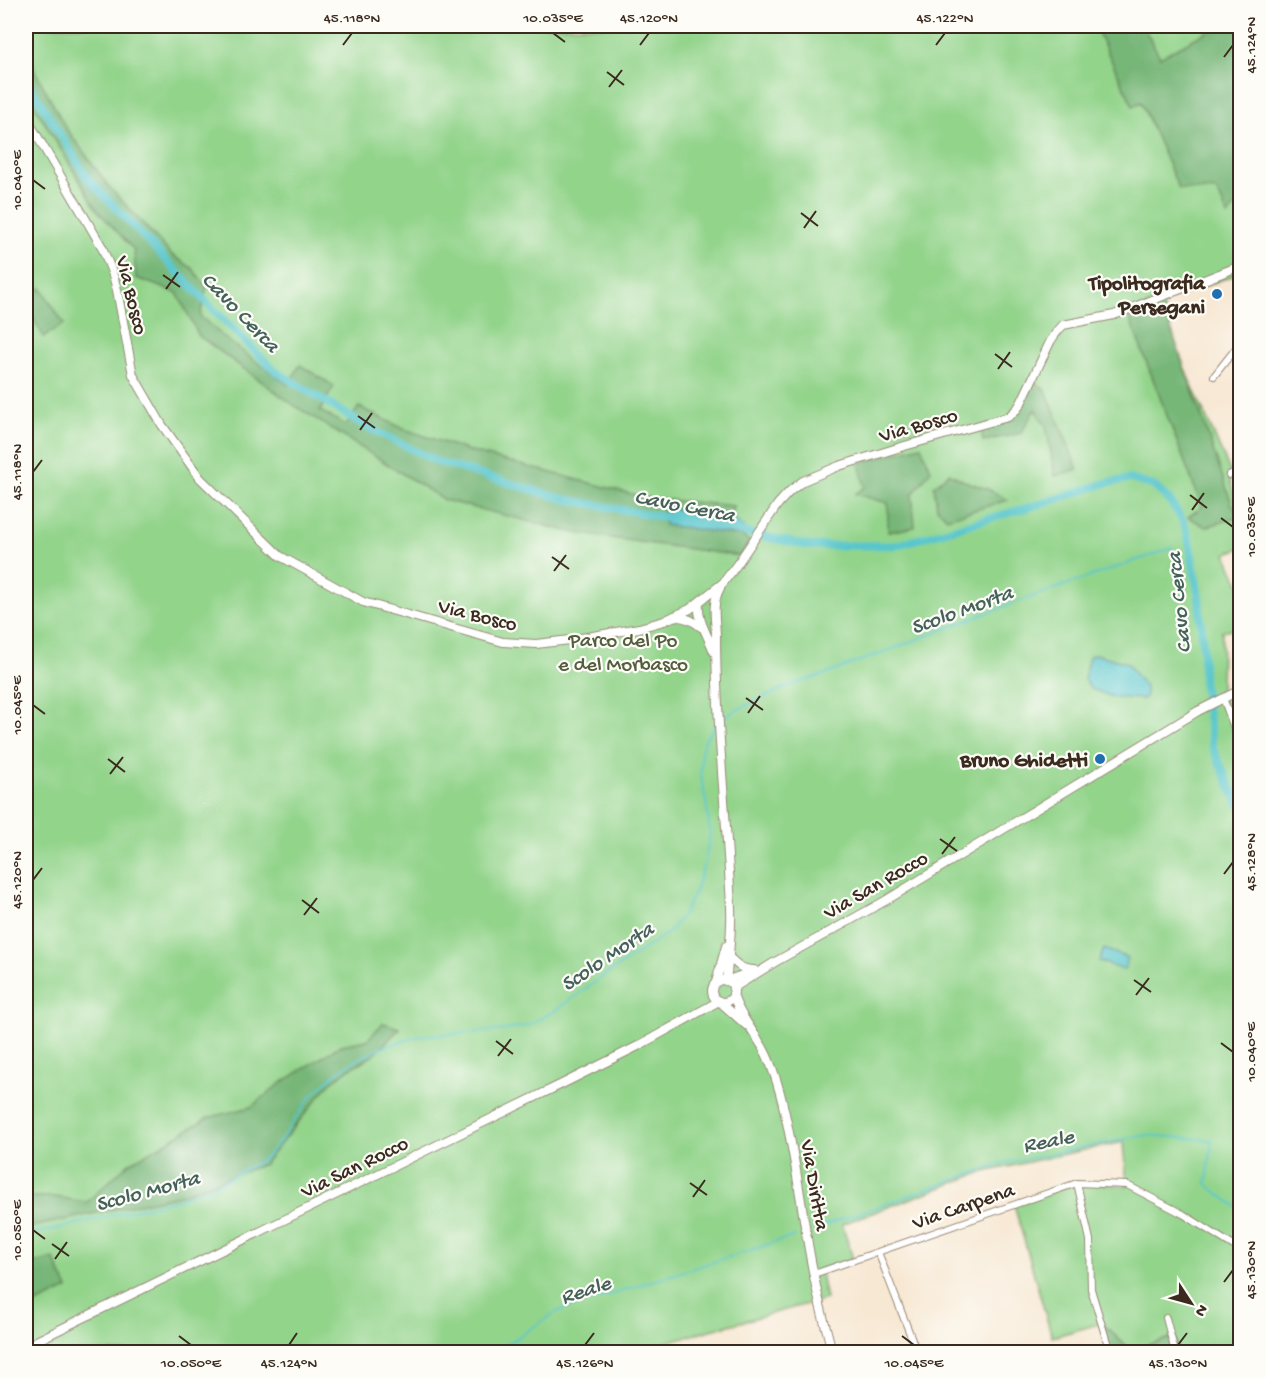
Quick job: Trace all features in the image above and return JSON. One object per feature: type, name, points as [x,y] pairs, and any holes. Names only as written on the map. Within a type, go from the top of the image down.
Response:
[{"type":"main road","name":"Via San Rocco","points":[[733,992],[738,985],[775,962],[885,901],[1198,711],[1240,690]]},
{"type":"main road","name":"Via San Rocco","points":[[726,981],[753,971]]},
{"type":"main road","points":[[726,981],[731,984],[733,992],[726,1001],[716,998],[712,988],[716,982],[726,981]]},
{"type":"main road","name":"Via San Rocco","points":[[26,1346],[638,1046],[696,1014],[716,998]]},
{"type":"street","name":"Via Bosco","points":[[26,117],[105,255],[117,290],[133,375],[162,425],[200,478],[280,556],[363,602],[503,642],[536,644],[639,628],[690,609],[723,583],[778,504],[803,481],[839,466],[1008,417],[1017,408],[1050,342],[1063,325],[1114,315],[1240,266]]},
{"type":"street","points":[[1214,375],[1240,343]]},
{"type":"street","points":[[1229,475],[1240,470]]},
{"type":"street","points":[[723,583],[716,596],[714,612],[731,924],[726,981]]},
{"type":"street","points":[[702,628],[698,611],[699,603],[714,612]]},
{"type":"street","points":[[674,616],[688,618],[702,628],[711,643],[716,659]]},
{"type":"street","points":[[1221,699],[1240,744]]},
{"type":"street","points":[[716,982],[731,924]]},
{"type":"street","points":[[729,957],[737,966],[753,971]]},
{"type":"street","name":"Via San Rocco","points":[[753,971],[775,962]]},
{"type":"street","name":"Via Diritta","points":[[733,992],[735,1001],[772,1068],[780,1093],[799,1183],[814,1274],[832,1353]]},
{"type":"street","name":"Via Diritta","points":[[716,998],[751,1030]]},
{"type":"street","points":[[1077,1183],[1090,1240],[1091,1289],[1110,1353]]},
{"type":"street","name":"Via Carpena","points":[[814,1274],[1077,1183],[1127,1185],[1183,1214],[1240,1250]]},
{"type":"street","points":[[878,1252],[917,1353]]},
{"type":"street","points":[[1166,1318],[1175,1353]]},
{"type":"green space","name":"Parco del Po e del Morbasco","points":[[26,26],[1240,26],[1240,273],[1161,302],[1179,356],[1230,471],[1230,481],[1239,509],[1219,517],[1219,522],[1240,516],[1240,548],[1226,554],[1240,586],[1240,618],[1236,620],[1240,627],[1222,631],[1221,692],[1240,734],[1240,1352],[1178,1352],[1175,1337],[1130,1350],[1102,1323],[1052,1337],[1014,1205],[1078,1182],[1127,1186],[1124,1142],[980,1173],[842,1224],[853,1259],[820,1270],[826,1299],[629,1352],[26,1352]]},
{"type":"green space","points":[[1095,26],[1143,26],[1160,57],[1218,26],[1240,26],[1240,199],[1228,216],[1217,191],[1179,189],[1141,102],[1133,106]]},
{"type":"green space","points":[[26,33],[33,67],[66,128],[110,188],[172,255],[192,268],[207,287],[200,316],[227,340],[288,385],[300,365],[334,386],[320,411],[346,425],[359,407],[404,429],[472,452],[647,498],[734,506],[730,516],[663,507],[666,525],[742,536],[749,542],[740,556],[575,533],[444,500],[295,406],[199,336],[177,293],[136,278],[134,250],[98,211],[26,92]]},
{"type":"green space","points":[[41,288],[64,324],[44,337],[26,307],[26,298]]},
{"type":"green space","points":[[1161,300],[1232,504],[1240,516],[1206,527],[1188,517],[1202,507],[1128,314]]},
{"type":"green space","points":[[1032,379],[1046,391],[1078,469],[1055,476],[1046,426],[1035,409],[1021,433],[983,441],[981,427],[1009,418]]},
{"type":"green space","points":[[921,446],[931,470],[912,495],[915,527],[888,532],[888,503],[855,494],[865,487],[859,463]]},
{"type":"green space","points":[[949,473],[1008,500],[947,518],[937,508],[934,486]]},
{"type":"green space","points":[[383,1023],[400,1028],[374,1055],[330,1083],[264,1164],[181,1195],[26,1228],[26,1197],[55,1197],[87,1202],[129,1163],[207,1118],[251,1107],[281,1083],[341,1045],[367,1040]]},
{"type":"green space","points":[[54,1259],[68,1289],[26,1309],[26,1264]]},
{"type":"green space","points":[[1102,1323],[1130,1350],[1175,1337],[1178,1352],[1110,1352]]},
{"type":"water","points":[[663,507],[730,516],[744,528],[742,536],[665,525]]},
{"type":"water","points":[[1096,654],[1127,663],[1145,687],[1146,695],[1143,699],[1113,697],[1091,689],[1084,679],[1088,660],[1090,656]]},
{"type":"water","points":[[1104,949],[1128,958],[1124,970],[1099,961]]},
{"type":"waterway","name":"Cavo Cerca","points":[[26,79],[88,179],[275,371],[367,427],[438,462],[564,499],[674,519]]},
{"type":"waterway","name":"Cavo Cerca","points":[[733,530],[809,546],[897,545],[1106,483],[1130,479],[1154,486],[1170,501],[1183,521],[1188,536],[1199,596],[1203,680],[1213,749],[1240,805]]},
{"type":"waterway","name":"Scolo Morta","points":[[721,719],[791,685],[1172,548]]},
{"type":"waterway","name":"Scolo Morta","points":[[26,1234],[179,1199],[215,1186],[264,1159],[281,1140],[312,1095],[335,1074],[354,1061],[381,1048],[420,1036],[506,1030],[529,1025],[553,1012],[669,932],[684,913],[695,892],[705,861],[710,834],[701,776],[701,752],[706,738],[717,723]]},
{"type":"waterway","name":"Reale","points":[[814,1229],[998,1164],[1146,1135],[1212,1140],[1207,1183],[1240,1209]]},
{"type":"waterway","name":"Reale","points":[[495,1352],[558,1311],[795,1236]]},
{"type":"place","name":"Tipolitografia Persegani","points":[[1217,294]]},
{"type":"place","name":"Bruno Ghidetti","points":[[1100,759]]}]
